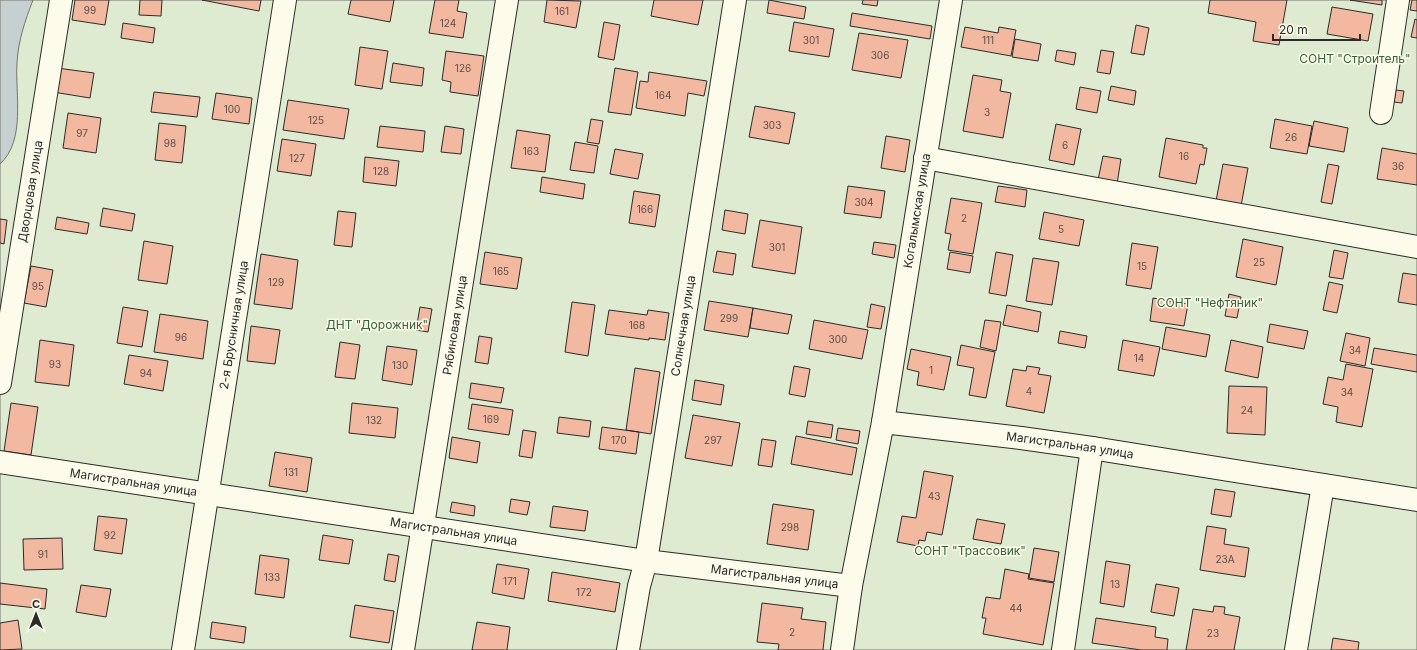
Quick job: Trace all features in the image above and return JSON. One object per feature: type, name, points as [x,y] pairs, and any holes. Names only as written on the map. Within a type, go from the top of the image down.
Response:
[{"type":"street","name":"Дворцовая улица","points":[[0,383],[61,0]]},
{"type":"street","name":"2-я Брусничная улица","points":[[183,650],[285,0]]},
{"type":"street","name":"Рябиновая улица","points":[[403,650],[507,0]]},
{"type":"street","name":"Солнечная улица","points":[[628,650],[637,592],[646,561],[736,0]]},
{"type":"street","name":"Когалымская улица","points":[[883,422],[951,0]]},
{"type":"street","points":[[1381,113],[1398,0]]},
{"type":"street","points":[[925,158],[1417,247]]},
{"type":"street","name":"Магистральная улица","points":[[0,462],[208,495],[423,527],[468,532],[646,561],[851,586],[883,422],[1092,448],[1417,500]]},
{"type":"street","points":[[1063,650],[1092,448]]},
{"type":"street","points":[[1296,650],[1323,485]]},
{"type":"street","points":[[842,650],[851,586]]},
{"type":"green space","name":"ДНТ \"Дорожник\"","points":[[0,0],[1417,0],[1417,650],[0,650]]},
{"type":"shaded area","points":[[0,0],[33,0],[22,31],[19,47],[17,76],[18,116],[16,130],[13,143],[8,154],[0,164]]},
{"type":"building","points":[[75,0],[109,0],[105,25],[72,20]]},
{"type":"building","points":[[140,0],[162,0],[161,16],[139,15]]},
{"type":"building","points":[[202,0],[261,0],[259,11]]},
{"type":"building","points":[[351,0],[394,0],[390,22],[348,14]]},
{"type":"building","points":[[435,0],[459,0],[457,11],[467,13],[463,38],[429,33]]},
{"type":"building","points":[[547,0],[581,1],[576,28],[544,22]]},
{"type":"building","points":[[654,0],[703,0],[698,25],[651,16]]},
{"type":"building","points":[[769,0],[806,7],[804,19],[767,13]]},
{"type":"building","points":[[863,0],[878,0],[877,6],[862,4]]},
{"type":"building","points":[[1210,0],[1287,0],[1279,45],[1253,41],[1256,22],[1208,13]]},
{"type":"building","points":[[1350,0],[1382,0],[1382,5]]},
{"type":"building","points":[[1412,0],[1417,0],[1417,11],[1410,10]]},
{"type":"building","points":[[1332,7],[1373,14],[1368,41],[1327,34]]},
{"type":"building","points":[[852,13],[932,26],[930,39],[850,26]]},
{"type":"building","points":[[1415,19],[1417,20],[1417,38],[1411,37]]},
{"type":"building","points":[[604,22],[620,25],[614,60],[598,57]]},
{"type":"building","points":[[794,22],[834,29],[829,57],[789,51]]},
{"type":"building","points":[[123,23],[155,28],[153,43],[121,38]]},
{"type":"building","points":[[1136,25],[1149,28],[1144,55],[1131,53]]},
{"type":"building","points":[[965,27],[998,33],[999,27],[1016,30],[1011,56],[961,47]]},
{"type":"building","points":[[859,33],[908,40],[901,78],[852,70]]},
{"type":"building","points":[[1015,39],[1041,44],[1038,61],[1012,57]]},
{"type":"building","points":[[360,47],[388,51],[382,89],[355,85]]},
{"type":"building","points":[[1057,50],[1076,53],[1074,65],[1055,61]]},
{"type":"building","points":[[1101,50],[1114,52],[1110,74],[1097,72]]},
{"type":"building","points":[[446,51],[484,56],[478,96],[450,92],[451,82],[442,80]]},
{"type":"building","points":[[393,63],[424,68],[422,86],[390,82]]},
{"type":"building","points":[[57,68],[94,73],[90,98],[53,92]]},
{"type":"building","points":[[615,68],[638,72],[631,115],[608,112]]},
{"type":"building","points":[[649,72],[707,81],[704,96],[688,93],[685,116],[636,108],[640,81],[648,82]]},
{"type":"building","points":[[973,75],[1002,80],[1000,91],[1011,93],[1003,138],[963,131]]},
{"type":"building","points":[[1111,86],[1136,91],[1134,105],[1108,100]]},
{"type":"building","points":[[1080,87],[1101,91],[1097,113],[1076,109]]},
{"type":"building","points":[[1396,90],[1404,91],[1402,103],[1394,102]]},
{"type":"building","points":[[154,92],[200,97],[197,117],[151,112]]},
{"type":"building","points":[[216,93],[252,98],[249,124],[212,119]]},
{"type":"building","points":[[288,100],[349,109],[344,139],[283,130]]},
{"type":"building","points":[[755,106],[795,113],[789,144],[749,137]]},
{"type":"building","points":[[68,113],[101,118],[96,153],[63,148]]},
{"type":"building","points":[[591,119],[603,121],[599,144],[587,142]]},
{"type":"building","points":[[1275,119],[1312,126],[1307,154],[1270,148]]},
{"type":"building","points":[[1314,121],[1348,128],[1344,152],[1309,146]]},
{"type":"building","points":[[159,123],[186,126],[182,163],[155,160]]},
{"type":"building","points":[[1056,124],[1081,129],[1074,165],[1049,160]]},
{"type":"building","points":[[380,126],[425,131],[423,152],[377,147]]},
{"type":"building","points":[[445,126],[464,129],[461,154],[441,152]]},
{"type":"building","points":[[517,130],[550,135],[545,172],[511,168]]},
{"type":"building","points":[[886,136],[910,140],[905,172],[881,168]]},
{"type":"building","points":[[1166,138],[1203,145],[1203,148],[1207,148],[1204,165],[1200,164],[1196,184],[1159,177]]},
{"type":"building","points":[[282,139],[316,144],[311,176],[277,171]]},
{"type":"building","points":[[575,142],[598,146],[594,173],[570,170]]},
{"type":"building","points":[[1382,148],[1417,154],[1417,185],[1377,179]]},
{"type":"building","points":[[615,149],[643,154],[638,179],[610,174]]},
{"type":"building","points":[[1103,156],[1121,159],[1117,184],[1098,180]]},
{"type":"building","points":[[365,157],[399,161],[396,186],[363,182]]},
{"type":"building","points":[[1223,164],[1248,168],[1241,206],[1216,201]]},
{"type":"building","points":[[1328,164],[1339,166],[1332,204],[1321,202]]},
{"type":"building","points":[[542,177],[585,184],[583,199],[540,192]]},
{"type":"building","points":[[848,186],[885,191],[881,218],[844,213]]},
{"type":"building","points":[[998,186],[1027,190],[1025,207],[995,202]]},
{"type":"building","points":[[634,191],[660,195],[655,227],[629,223]]},
{"type":"building","points":[[951,198],[982,203],[973,254],[948,250],[951,234],[945,233]]},
{"type":"building","points":[[103,208],[135,214],[132,231],[100,226]]},
{"type":"building","points":[[725,210],[748,214],[745,234],[722,230]]},
{"type":"building","points":[[338,211],[356,213],[352,247],[334,245]]},
{"type":"building","points":[[1044,212],[1084,220],[1079,246],[1039,239]]},
{"type":"building","points":[[57,217],[89,223],[87,234],[55,229]]},
{"type":"building","points":[[0,219],[7,220],[4,244],[0,243]]},
{"type":"building","points":[[760,220],[802,227],[795,274],[752,267]]},
{"type":"building","points":[[1243,239],[1283,247],[1276,285],[1236,277]]},
{"type":"building","points":[[144,241],[173,246],[167,284],[138,280]]},
{"type":"building","points":[[874,242],[896,245],[894,258],[872,254]]},
{"type":"building","points":[[1132,243],[1158,247],[1151,289],[1126,285]]},
{"type":"building","points":[[1334,250],[1348,253],[1343,279],[1329,277]]},
{"type":"building","points":[[717,251],[736,254],[733,275],[713,272]]},
{"type":"building","points":[[485,252],[522,258],[517,289],[480,284]]},
{"type":"building","points":[[950,252],[973,256],[970,273],[947,269]]},
{"type":"building","points":[[996,252],[1013,255],[1006,296],[989,293]]},
{"type":"building","points":[[261,254],[298,260],[292,309],[254,304]]},
{"type":"building","points":[[1033,258],[1059,262],[1052,305],[1026,301]]},
{"type":"building","points":[[31,266],[53,270],[46,307],[24,303]]},
{"type":"building","points":[[1403,273],[1417,275],[1417,305],[1398,302]]},
{"type":"building","points":[[1329,282],[1343,285],[1337,313],[1323,310]]},
{"type":"building","points":[[1229,294],[1241,297],[1237,318],[1225,316]]},
{"type":"building","points":[[1153,298],[1188,304],[1184,326],[1150,321]]},
{"type":"building","points":[[709,301],[753,308],[748,337],[704,330]]},
{"type":"building","points":[[572,302],[595,305],[588,356],[565,352]]},
{"type":"building","points":[[871,304],[885,307],[881,329],[867,327]]},
{"type":"building","points":[[1007,305],[1041,312],[1038,332],[1003,325]]},
{"type":"building","points":[[123,307],[148,311],[142,347],[117,343]]},
{"type":"building","points":[[420,307],[432,309],[428,332],[416,330]]},
{"type":"building","points":[[753,308],[792,315],[788,334],[750,328]]},
{"type":"building","points":[[609,310],[647,315],[648,310],[669,313],[665,340],[649,338],[649,340],[605,334]]},
{"type":"building","points":[[160,314],[208,321],[203,359],[154,352]]},
{"type":"building","points":[[814,320],[868,330],[862,359],[809,349]]},
{"type":"building","points":[[985,320],[1001,322],[996,351],[980,347]]},
{"type":"building","points":[[1270,324],[1308,331],[1304,349],[1267,342]]},
{"type":"building","points":[[251,326],[280,330],[275,364],[247,361]]},
{"type":"building","points":[[1166,327],[1210,335],[1206,357],[1162,349]]},
{"type":"building","points":[[1060,331],[1087,336],[1085,348],[1058,343]]},
{"type":"building","points":[[1346,333],[1370,338],[1365,366],[1340,361]]},
{"type":"building","points":[[479,336],[492,338],[488,364],[475,362]]},
{"type":"building","points":[[40,340],[74,345],[69,386],[35,382]]},
{"type":"building","points":[[1123,340],[1160,347],[1154,376],[1118,370]]},
{"type":"building","points":[[1231,340],[1263,347],[1258,378],[1225,371]]},
{"type":"building","points":[[340,342],[360,345],[355,379],[335,377]]},
{"type":"building","points":[[961,345],[995,352],[986,398],[969,395],[974,368],[957,365]]},
{"type":"building","points":[[387,346],[417,350],[412,385],[382,380]]},
{"type":"building","points":[[1374,348],[1417,355],[1417,372],[1371,364]]},
{"type":"building","points":[[911,349],[951,357],[944,390],[917,385],[919,372],[907,369]]},
{"type":"building","points":[[129,355],[168,361],[163,391],[124,384]]},
{"type":"building","points":[[1346,364],[1373,369],[1362,427],[1336,422],[1338,407],[1323,404],[1328,377],[1343,380]]},
{"type":"building","points":[[794,366],[810,369],[805,397],[789,394]]},
{"type":"building","points":[[1027,366],[1040,368],[1038,374],[1051,376],[1044,413],[1006,406],[1013,369],[1026,371]]},
{"type":"building","points":[[635,368],[660,372],[651,434],[626,430]]},
{"type":"building","points":[[695,380],[724,385],[721,405],[692,400]]},
{"type":"building","points":[[471,383],[504,388],[501,403],[469,398]]},
{"type":"building","points":[[1229,386],[1267,387],[1265,435],[1227,433]]},
{"type":"building","points":[[11,403],[38,407],[31,455],[4,451]]},
{"type":"building","points":[[352,403],[398,408],[395,438],[349,433]]},
{"type":"building","points":[[472,404],[513,410],[509,435],[468,429]]},
{"type":"building","points":[[693,415],[740,423],[732,466],[685,458]]},
{"type":"building","points":[[559,417],[591,421],[589,437],[557,433]]},
{"type":"building","points":[[808,421],[833,425],[831,438],[806,434]]},
{"type":"building","points":[[602,427],[639,432],[636,454],[599,449]]},
{"type":"building","points":[[838,428],[860,431],[858,444],[836,440]]},
{"type":"building","points":[[523,430],[536,432],[532,458],[519,456]]},
{"type":"building","points":[[796,436],[857,448],[852,475],[791,464]]},
{"type":"building","points":[[452,437],[480,442],[477,463],[449,458]]},
{"type":"building","points":[[762,439],[776,441],[772,467],[758,465]]},
{"type":"building","points":[[275,452],[312,458],[307,492],[269,486]]},
{"type":"building","points":[[924,471],[953,476],[942,535],[927,532],[925,541],[919,540],[918,546],[897,542],[902,516],[916,518]]},
{"type":"building","points":[[1215,489],[1235,492],[1231,517],[1211,514]]},
{"type":"building","points":[[511,499],[530,502],[527,515],[509,512]]},
{"type":"building","points":[[452,502],[475,506],[474,516],[450,512]]},
{"type":"building","points":[[773,504],[814,510],[808,550],[767,544]]},
{"type":"building","points":[[553,506],[588,511],[585,531],[550,527]]},
{"type":"building","points":[[98,516],[127,519],[122,554],[94,550]]},
{"type":"building","points":[[977,519],[1005,524],[1001,544],[973,539]]},
{"type":"building","points":[[1207,526],[1226,529],[1224,544],[1249,548],[1245,577],[1200,570]]},
{"type":"building","points":[[323,535],[353,540],[349,564],[319,560]]},
{"type":"building","points":[[62,538],[63,569],[24,570],[23,539]]},
{"type":"building","points":[[1034,548],[1059,552],[1054,582],[1029,578]]},
{"type":"building","points":[[388,554],[399,556],[395,582],[384,580]]},
{"type":"building","points":[[260,555],[289,559],[284,598],[255,594]]},
{"type":"building","points":[[1106,561],[1130,565],[1124,607],[1100,603]]},
{"type":"building","points":[[497,564],[529,569],[524,599],[492,593]]},
{"type":"building","points":[[1005,569],[1029,574],[1028,579],[1054,583],[1043,645],[983,634],[986,618],[982,618],[986,597],[1000,599]]},
{"type":"building","points":[[552,572],[620,583],[615,612],[548,601]]},
{"type":"building","points":[[0,583],[47,589],[45,609],[0,604]]},
{"type":"building","points":[[1156,584],[1179,588],[1174,616],[1151,612]]},
{"type":"building","points":[[81,585],[111,589],[106,617],[76,612]]},
{"type":"building","points":[[762,603],[803,608],[801,619],[826,622],[823,650],[778,650],[779,644],[757,642]]},
{"type":"building","points":[[355,605],[394,611],[389,643],[350,637]]},
{"type":"building","points":[[1214,606],[1225,607],[1224,614],[1240,617],[1234,650],[1186,650],[1193,609],[1213,612]]},
{"type":"building","points":[[1096,618],[1156,627],[1155,637],[1168,639],[1167,650],[1141,650],[1092,643]]},
{"type":"building","points":[[18,620],[22,649],[0,650],[0,623]]},
{"type":"building","points":[[212,622],[246,627],[244,643],[210,638]]},
{"type":"building","points":[[477,622],[510,627],[507,650],[472,650]]},
{"type":"building","points":[[1333,638],[1359,642],[1358,650],[1331,650]]},
{"type":"park label","name":"СОНТ \"Строитель\"","points":[[1355,59]]},
{"type":"park label","name":"СОНТ \"Нефтяник\"","points":[[1210,303]]},
{"type":"park label","name":"СОНТ \"Трассовик\"","points":[[970,551]]}]
